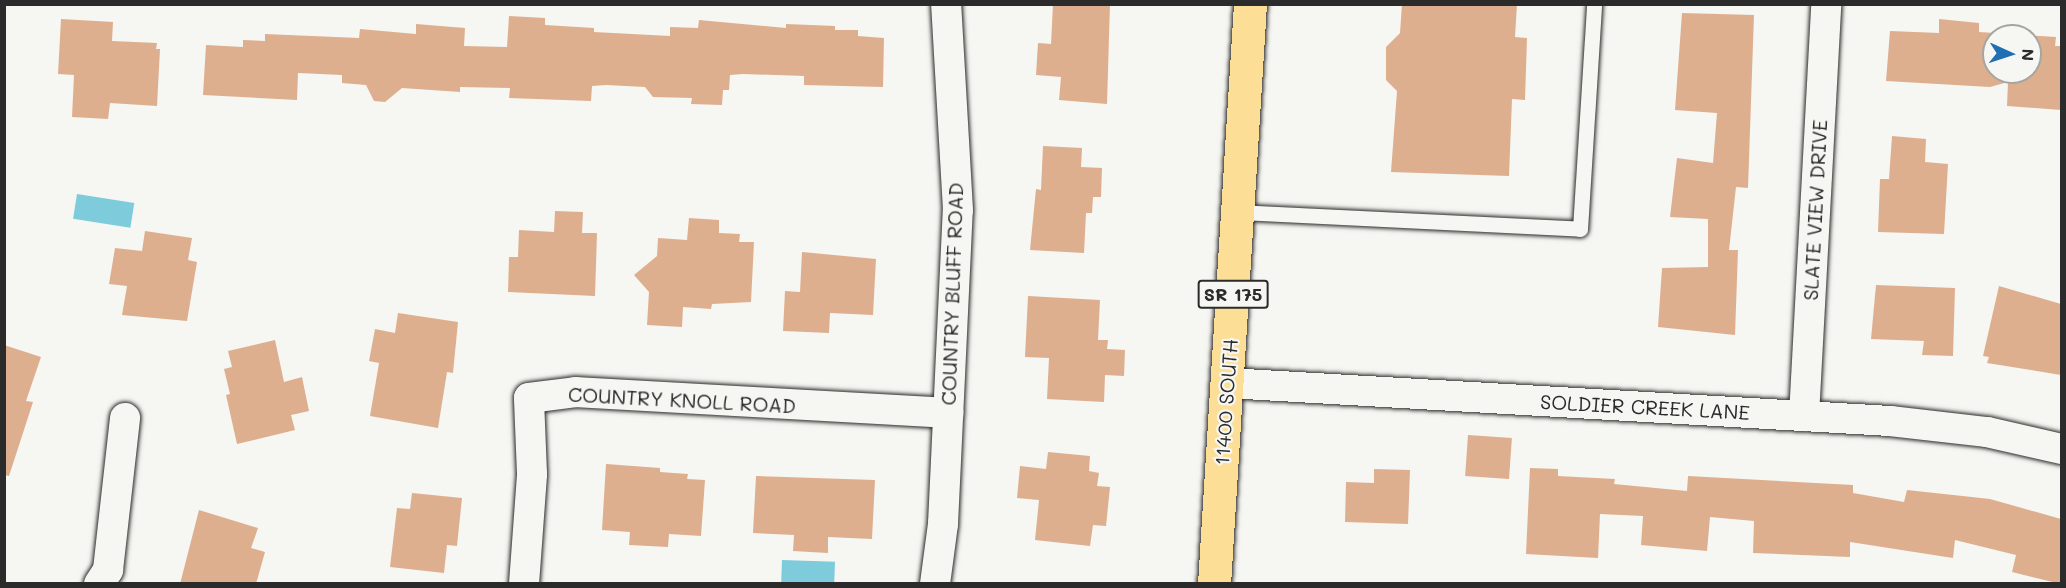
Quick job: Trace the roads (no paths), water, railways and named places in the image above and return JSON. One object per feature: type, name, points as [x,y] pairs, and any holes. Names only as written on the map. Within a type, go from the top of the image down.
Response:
[{"type":"main road","name":"11400 SOUTH","points":[[1214,584],[1250,4]]},
{"type":"street","name":"COUNTRY BLUFF ROAD","points":[[935,584],[948,413],[958,210],[946,4]]},
{"type":"street","name":"SLATE VIEW DRIVE","points":[[1804,416],[1826,4]]},
{"type":"street","name":"SOLDIER CREEK LANE","points":[[1227,383],[1939,425],[2061,448]]},
{"type":"street","name":"COUNTRY KNOLL ROAD","points":[[524,584],[532,474],[529,398],[576,392],[948,413]]},
{"type":"street","points":[[99,584],[108,570],[125,418]]},
{"type":"lane","points":[[1238,212],[1580,230],[1594,4]]},
{"type":"water","points":[[77,194],[134,203],[130,228],[73,219]]},
{"type":"water","points":[[782,560],[835,562],[834,584],[781,582]]}]
